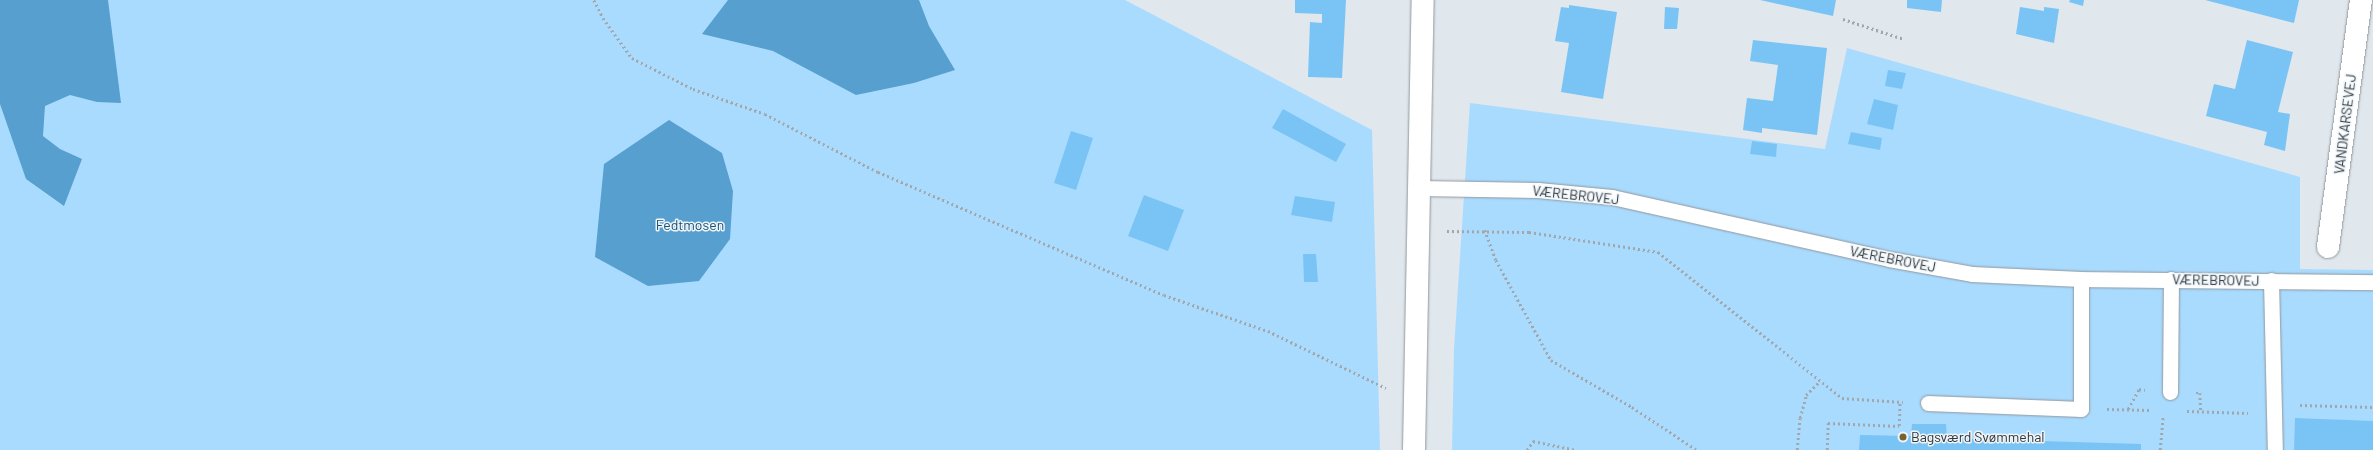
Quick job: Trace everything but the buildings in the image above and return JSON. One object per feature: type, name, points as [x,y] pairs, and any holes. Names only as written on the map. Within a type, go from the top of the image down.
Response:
[{"type":"street","points":[[1414,450],[1423,0]]},
{"type":"street","name":"VANDKARSEVEJ","points":[[2328,247],[2361,0]]},
{"type":"lane","name":"VÆREBROVEJ","points":[[1419,188],[1538,190],[1612,197],[1889,258],[1972,274],[2081,279],[2373,282]]},
{"type":"lane","points":[[1928,403],[2081,409],[2081,279]]},
{"type":"lane","points":[[2170,392],[2171,280]]},
{"type":"lane","points":[[2271,280],[2275,450]]},
{"type":"path","points":[[594,0],[602,18],[632,58],[693,89],[765,114],[885,176],[1164,295],[1268,331],[1414,401]]},
{"type":"path","points":[[1843,19],[1904,39]]},
{"type":"path","points":[[1418,232],[1485,230],[1530,232],[1658,252],[1842,398],[1928,403]]},
{"type":"path","points":[[1485,230],[1496,260],[1551,360],[1632,407],[1697,450]]},
{"type":"path","points":[[1797,450],[1800,418],[1806,395],[1820,381]]},
{"type":"path","points":[[1827,450],[1828,423],[1899,426],[1900,401]]},
{"type":"path","points":[[2186,411],[2273,414],[2287,404],[2373,407]]},
{"type":"path","points":[[2081,409],[2156,410]]},
{"type":"path","points":[[2160,450],[2163,410]]},
{"type":"path","points":[[1527,450],[1533,441],[1576,450]]},
{"type":"green space","name":"Fedtmosen","points":[[0,0],[1125,0],[1372,130],[1380,450],[0,450]]},
{"type":"green space","points":[[1847,48],[2300,177],[2300,269],[2373,270],[2373,450],[1452,450],[1454,349],[1470,103],[1825,149]]},
{"type":"shaded area","points":[[0,0],[108,0],[121,103],[97,102],[70,95],[45,106],[43,136],[60,149],[82,159],[64,206],[26,179],[0,104]]},
{"type":"shaded area","points":[[728,0],[919,0],[929,26],[955,70],[914,83],[856,95],[773,51],[702,34]]},
{"type":"shaded area","points":[[669,120],[722,153],[733,191],[730,239],[699,281],[648,286],[595,257],[604,164]]},
{"type":"place","name":"Bagsværd Svømmehal","points":[[1903,437]]}]
